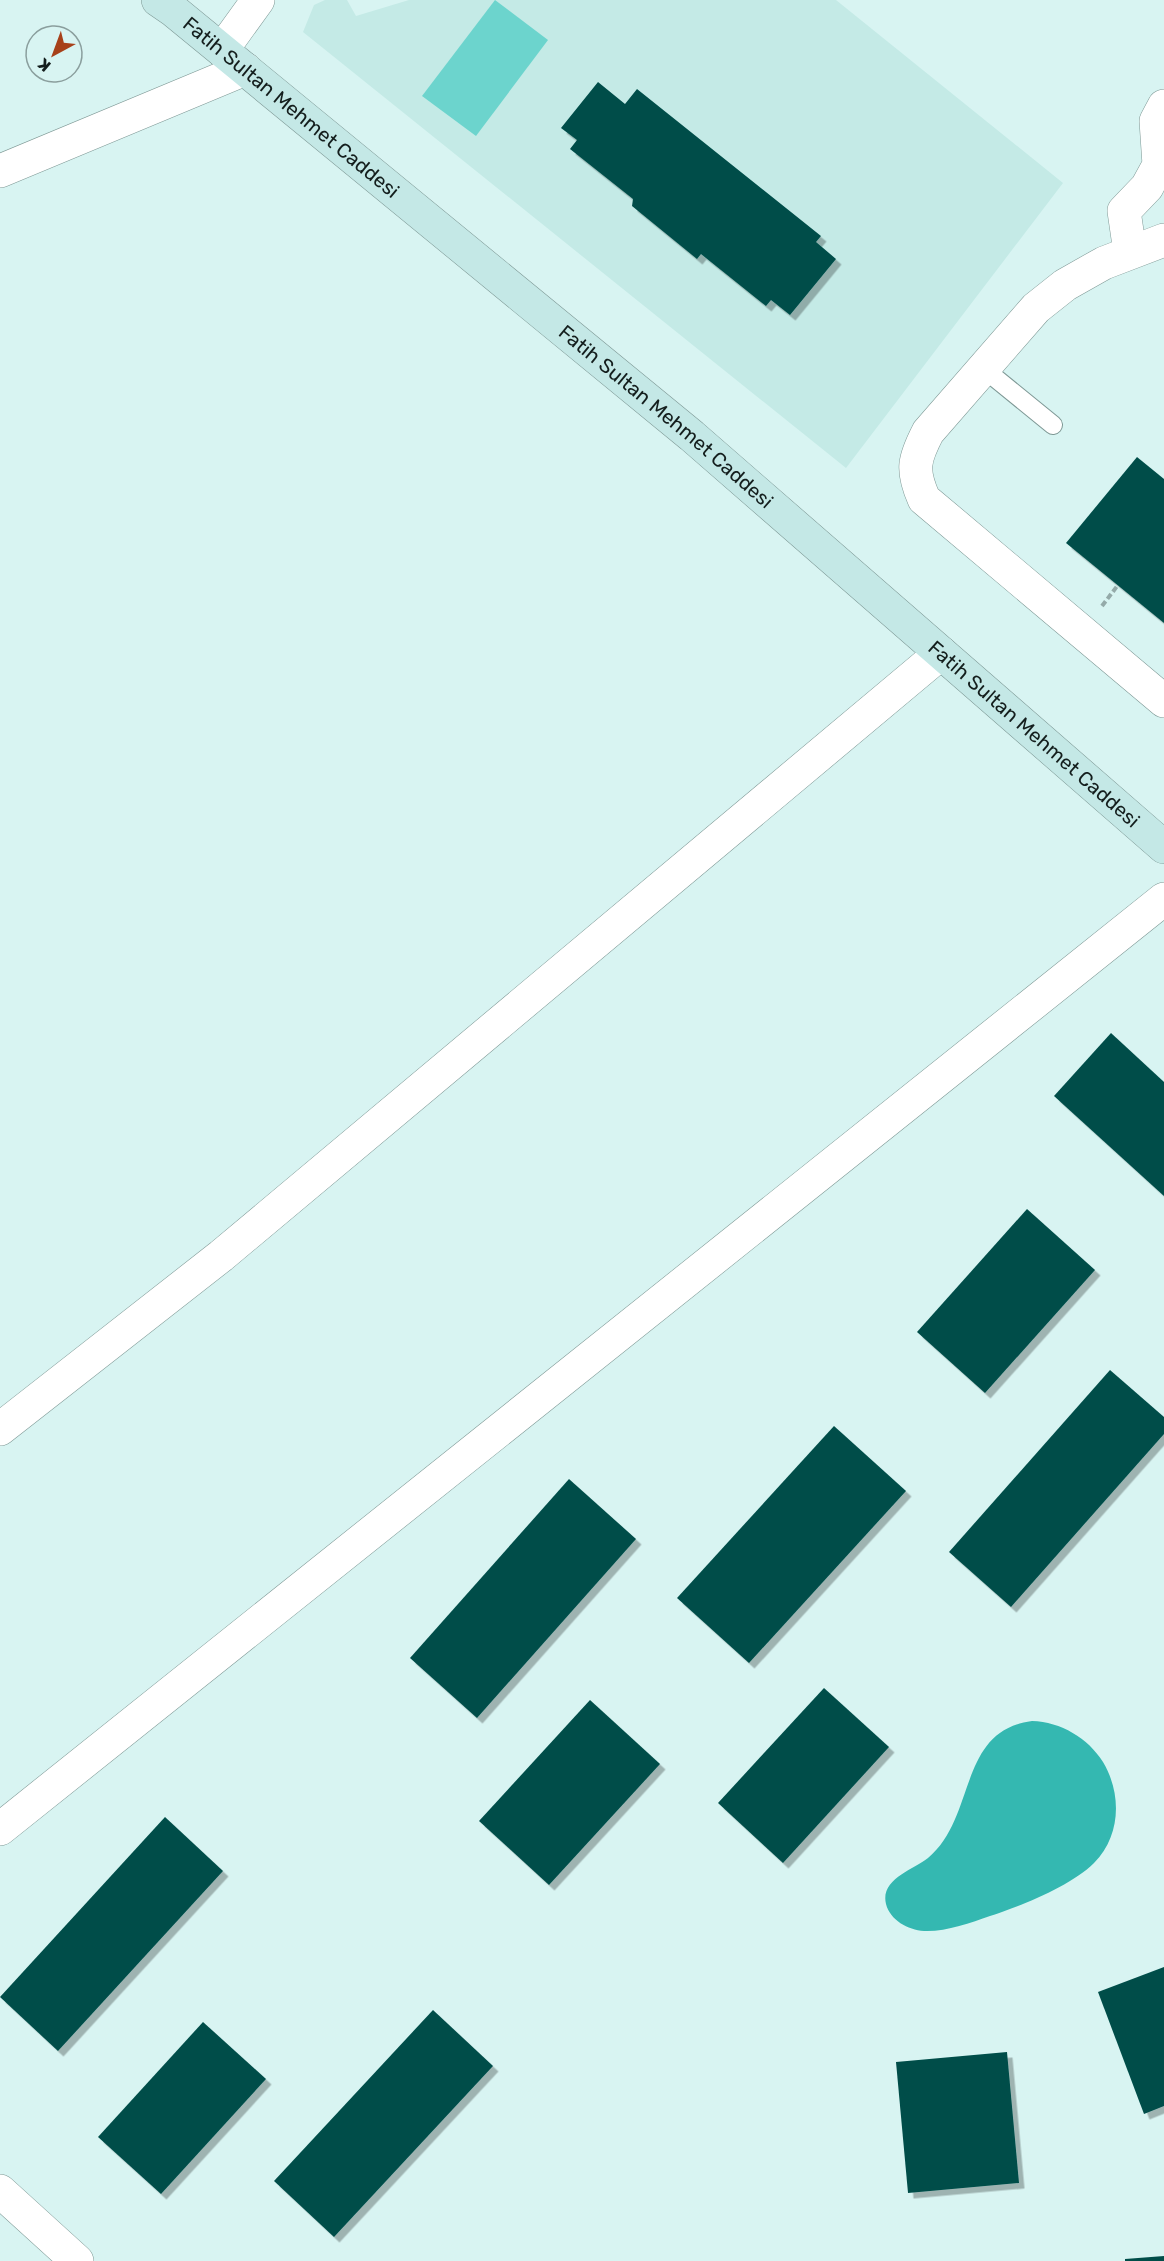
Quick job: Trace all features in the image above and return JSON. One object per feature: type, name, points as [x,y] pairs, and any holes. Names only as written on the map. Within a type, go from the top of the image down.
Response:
[{"type":"main road","name":"Fatih Sultan Mehmet Caddesi","points":[[158,0],[692,436],[1164,847]]},
{"type":"street","points":[[0,171],[234,60],[258,0]]},
{"type":"street","points":[[1130,252],[1124,211],[1147,187],[1160,165],[1156,121],[1164,106]]},
{"type":"street","points":[[1164,240],[1104,263],[1065,285],[1036,308],[928,432],[916,455],[916,481],[924,499],[1164,701]]},
{"type":"street","points":[[0,1429],[221,1256],[941,652]]},
{"type":"street","points":[[0,1829],[1164,899]]},
{"type":"street","points":[[0,2191],[77,2261]]},
{"type":"lane","points":[[983,368],[1053,425]]},
{"type":"shaded area","points":[[325,0],[347,0],[356,16],[409,0],[836,0],[1063,183],[846,468],[303,32],[314,5]]},
{"type":"shaded area","points":[[495,0],[548,40],[476,136],[422,96]]},
{"type":"shaded area","points":[[1032,1721],[1053,1724],[1073,1733],[1090,1746],[1103,1762],[1113,1787],[1116,1814],[1114,1828],[1103,1852],[1094,1863],[1072,1880],[1002,1912],[940,1930],[918,1930],[900,1923],[888,1910],[885,1895],[888,1888],[899,1876],[928,1858],[943,1841],[954,1821],[979,1758],[991,1741],[1008,1728]]},
{"type":"building","points":[[598,82],[625,104],[637,89],[821,236],[816,242],[836,259],[790,315],[771,300],[766,306],[701,254],[697,259],[632,206],[633,199],[570,149],[577,140],[561,128]]},
{"type":"building","points":[[1137,457],[1164,479],[1164,623],[1066,543]]},
{"type":"building","points":[[1111,1033],[1164,1082],[1164,1196],[1054,1096]]},
{"type":"building","points":[[1027,1209],[1095,1270],[985,1393],[917,1332]]},
{"type":"building","points":[[1110,1370],[1164,1417],[1164,1434],[1011,1607],[949,1552]]},
{"type":"building","points":[[834,1426],[906,1491],[749,1663],[677,1598]]},
{"type":"building","points":[[569,1479],[636,1539],[477,1718],[410,1658]]},
{"type":"building","points":[[824,1688],[889,1747],[783,1863],[718,1803]]},
{"type":"building","points":[[590,1700],[660,1764],[549,1885],[479,1821]]},
{"type":"building","points":[[165,1817],[223,1871],[58,2051],[0,1997]]},
{"type":"building","points":[[1164,1967],[1164,2106],[1144,2114],[1098,1992]]},
{"type":"building","points":[[433,2010],[493,2066],[334,2237],[274,2181]]},
{"type":"building","points":[[203,2022],[266,2079],[161,2194],[98,2137]]},
{"type":"building","points":[[1007,2052],[1019,2183],[908,2193],[896,2062]]},
{"type":"building","points":[[1164,2256],[1164,2261],[1125,2261],[1125,2259]]}]
